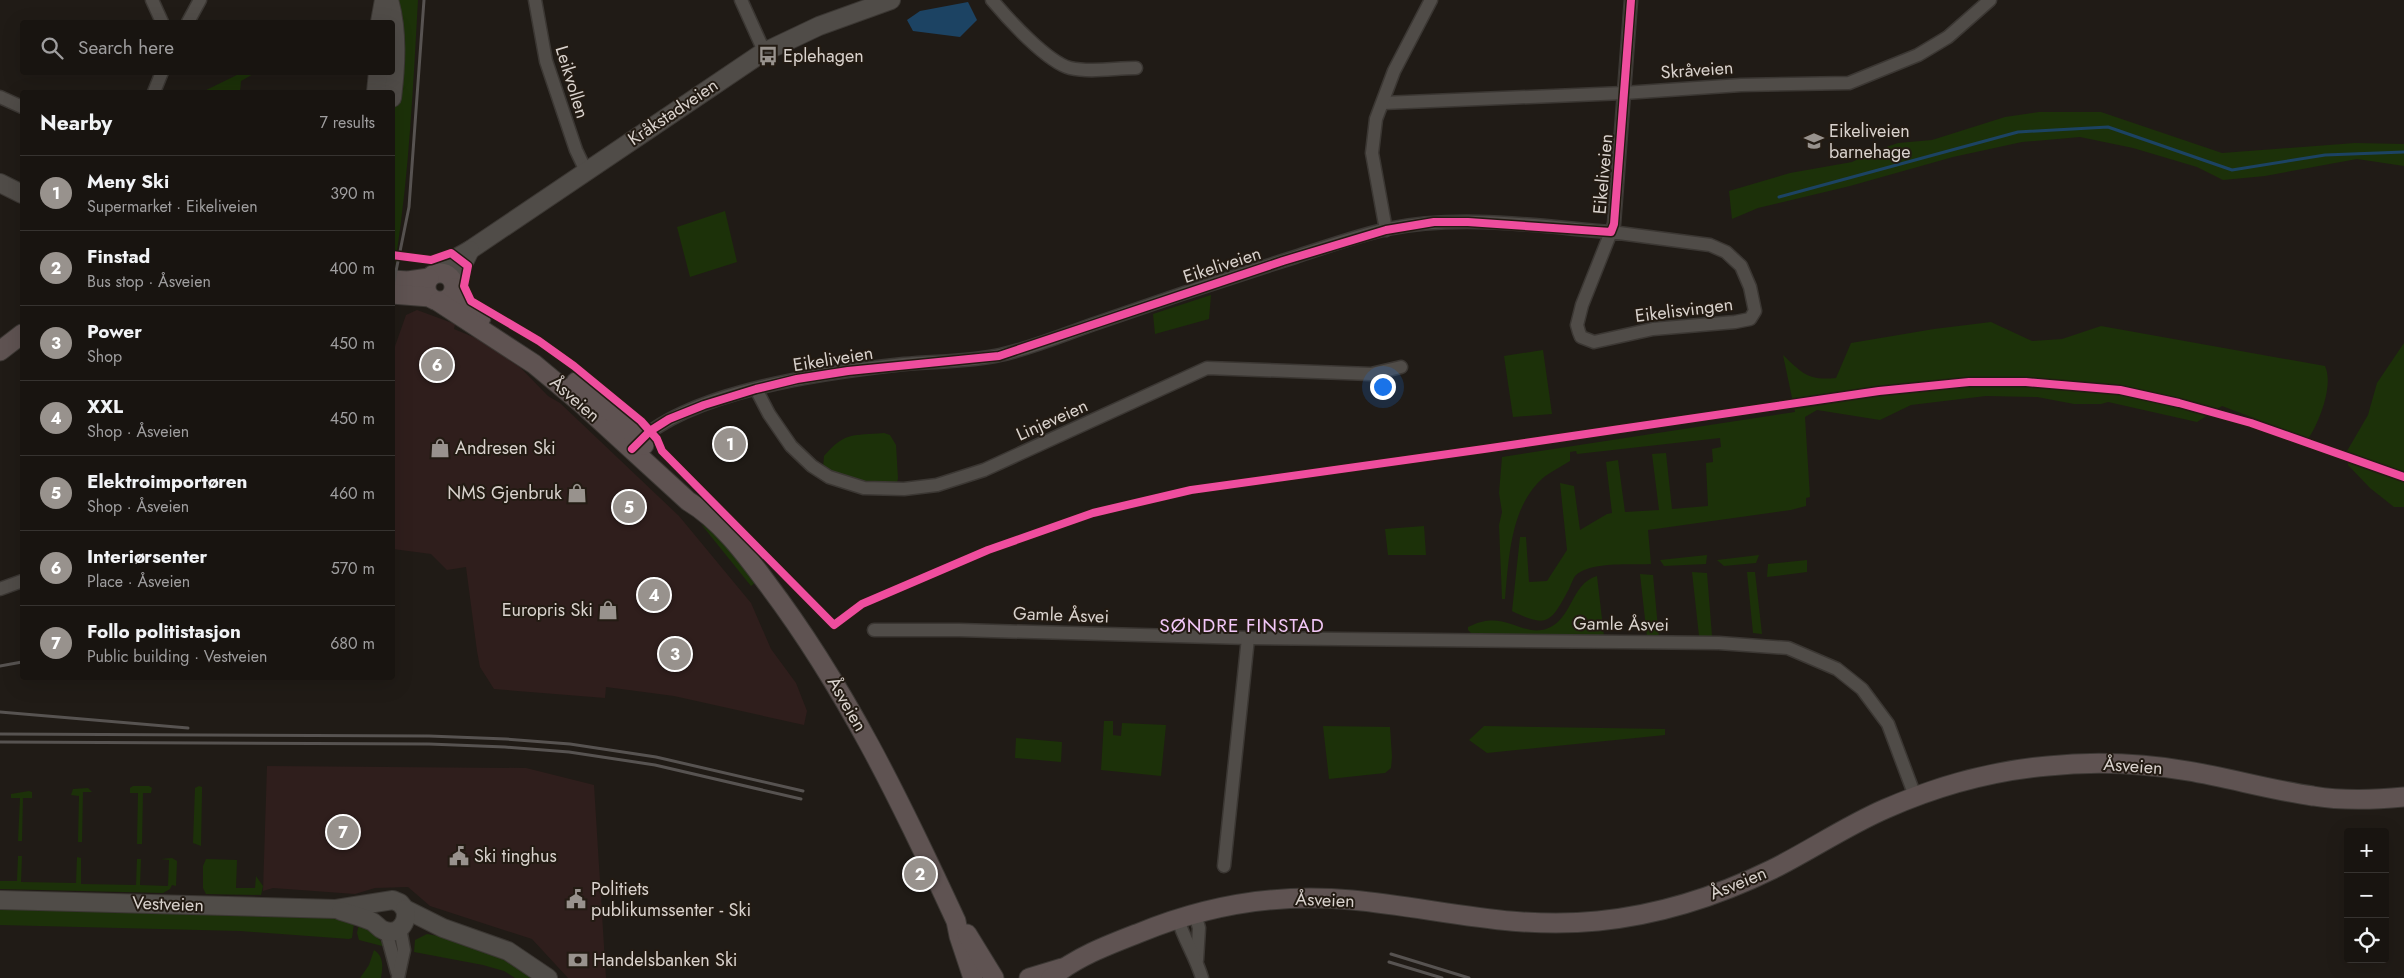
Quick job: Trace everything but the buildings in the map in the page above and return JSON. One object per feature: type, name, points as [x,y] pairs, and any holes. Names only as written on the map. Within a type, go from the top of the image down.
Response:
[{"type":"main road","points":[[380,20],[384,0]]},
{"type":"main road","points":[[389,0],[393,20]]},
{"type":"main road","name":"Kråkstadveien","points":[[433,276],[447,263],[470,250],[764,51],[825,23],[891,0]]},
{"type":"main road","points":[[376,90],[378,75]]},
{"type":"main road","points":[[392,90],[393,75]]},
{"type":"main road","points":[[0,183],[20,193]]},
{"type":"main road","name":"Kråkstadveien","points":[[454,285],[470,250]]},
{"type":"main road","points":[[433,276],[426,290],[434,299]]},
{"type":"main road","points":[[395,280],[408,281],[433,276],[449,276],[454,285],[448,300],[395,294]]},
{"type":"main road","name":"Åsveien","points":[[454,285],[459,298],[474,314],[546,359],[598,401],[636,445]]},
{"type":"main road","name":"Åsveien","points":[[434,299],[534,364],[636,445],[694,495],[703,510],[729,536],[756,568],[794,620],[835,683],[877,757],[956,920],[994,978]]},
{"type":"main road","points":[[0,351],[20,336]]},
{"type":"main road","name":"Åsveien","points":[[1029,978],[1057,973],[1109,945],[1186,916],[1238,903],[1304,898],[1356,900],[1467,918],[1516,923],[1559,924],[1621,918],[1680,905],[1732,888],[1773,869],[1865,818],[1915,796],[1986,775],[2018,769],[2086,763],[2151,766],[2190,771],[2320,797],[2375,799],[2404,797]]},
{"type":"main road","name":"Vestveien","points":[[0,900],[336,909],[380,904],[393,900],[400,902],[405,909],[443,928],[508,950],[548,978]]},
{"type":"main road","points":[[380,904],[374,912],[391,927],[406,916],[405,909]]},
{"type":"main road","name":"Vestveien","points":[[336,909],[391,927],[443,928]]},
{"type":"main road","name":"Åsveien","points":[[956,920],[959,936],[974,978]]},
{"type":"street","points":[[152,0],[161,20]]},
{"type":"street","points":[[189,20],[200,0]]},
{"type":"street","name":"Leikvollen","points":[[535,0],[546,62],[576,150],[586,171]]},
{"type":"street","points":[[741,0],[764,51]]},
{"type":"street","points":[[992,0],[1047,56],[1064,66],[1078,69],[1136,68]]},
{"type":"street","points":[[1386,230],[1372,153],[1376,119],[1394,71],[1431,0]]},
{"type":"street","name":"Eikeliveien","points":[[636,445],[676,416],[756,389],[797,379],[848,371],[999,356],[1283,261],[1386,230],[1434,222],[1468,222],[1611,232],[1614,224],[1630,0]]},
{"type":"street","name":"Skråveien","points":[[1383,103],[1624,93],[1741,85],[1849,83],[1918,55],[1948,37],[1990,0]]},
{"type":"street","points":[[155,90],[161,75]]},
{"type":"street","points":[[0,97],[20,106]]},
{"type":"street","name":"Eikelisvingen","points":[[1611,232],[1710,245],[1726,252],[1741,266],[1750,287],[1755,311],[1750,319],[1735,322],[1653,329],[1594,342],[1586,340],[1579,332],[1578,317],[1611,232]]},
{"type":"street","name":"Linjeveien","points":[[756,389],[769,414],[791,446],[812,466],[829,477],[864,488],[904,489],[937,485],[984,470],[1207,368],[1371,374],[1401,367]]},
{"type":"street","points":[[0,589],[20,583]]},
{"type":"street","name":"Gamle Åsvei","points":[[874,630],[958,630],[1248,638],[1719,643],[1788,648],[1836,670],[1862,689],[1888,724],[1915,796]]},
{"type":"street","points":[[1224,866],[1248,638]]},
{"type":"street","points":[[1186,916],[1199,928],[1197,960]]},
{"type":"street","points":[[1186,916],[1182,934],[1197,960],[1202,978]]},
{"type":"street","points":[[391,927],[398,977]]},
{"type":"shaded area","points":[[417,310],[455,324],[454,329],[495,346],[513,360],[548,396],[560,403],[679,516],[751,603],[771,649],[796,683],[807,711],[804,725],[674,696],[606,687],[605,698],[494,689],[480,667],[466,567],[447,570],[431,554],[395,549],[395,346],[406,315]]},
{"type":"shaded area","points":[[267,766],[526,768],[594,785],[606,978],[568,978],[532,939],[430,906],[408,887],[375,888],[355,894],[273,888],[263,891]]},
{"type":"green space","points":[[389,0],[418,0],[407,165],[395,264],[395,90],[392,90],[391,75],[395,75],[395,20],[390,20]]},
{"type":"green space","points":[[237,75],[252,75],[241,81],[240,90],[206,90]]},
{"type":"green space","points":[[2039,112],[2101,112],[2222,153],[2355,143],[2404,144],[2404,166],[2357,159],[2265,176],[2223,180],[2197,167],[2133,148],[2080,137],[2022,142],[1953,157],[1850,186],[1758,208],[1732,219],[1729,191],[1790,173],[1852,162],[1898,143],[1932,140],[2005,117]]},
{"type":"green space","points":[[725,211],[737,262],[690,277],[677,227]]},
{"type":"green space","points":[[1211,295],[1209,319],[1155,334],[1153,314]]},
{"type":"green space","points":[[1991,322],[2032,341],[2062,339],[2101,326],[2325,366],[2328,383],[2324,404],[2317,424],[2308,439],[2222,406],[2197,422],[2108,402],[2101,404],[2074,404],[2037,397],[1986,396],[1911,405],[1880,420],[1817,410],[1805,417],[1810,497],[1806,498],[1806,506],[1791,510],[1648,530],[1651,564],[1601,566],[1583,571],[1575,576],[1553,615],[1541,621],[1534,620],[1512,611],[1520,537],[1526,537],[1529,582],[1547,581],[1567,550],[1560,483],[1574,486],[1580,530],[1612,513],[1606,462],[1618,460],[1625,512],[1659,510],[1652,454],[1666,453],[1672,509],[1708,506],[1706,463],[1713,462],[1712,449],[1721,447],[1720,438],[1577,454],[1576,451],[1570,452],[1570,461],[1544,477],[1524,503],[1513,534],[1505,599],[1502,599],[1499,525],[1502,512],[1499,493],[1502,457],[1795,412],[1783,355],[1795,367],[1812,377],[1836,378],[1851,343],[1934,329]]},
{"type":"green space","points":[[2404,343],[2404,507],[2394,507],[2370,488],[2348,465],[2347,451],[2368,415],[2377,383]]},
{"type":"green space","points":[[1543,350],[1552,414],[1513,417],[1504,356]]},
{"type":"green space","points":[[884,433],[890,435],[896,445],[897,483],[892,485],[855,481],[823,468],[824,456],[838,442],[850,436]]},
{"type":"green space","points":[[701,524],[724,540],[759,585],[755,583],[751,586]]},
{"type":"green space","points":[[1424,526],[1426,555],[1388,555],[1385,529]]},
{"type":"green space","points":[[1707,555],[1706,564],[1664,566],[1660,560]]},
{"type":"green space","points":[[1759,555],[1756,563],[1724,566],[1717,560]]},
{"type":"green space","points":[[1807,560],[1807,572],[1767,577],[1768,564]]},
{"type":"green space","points":[[1692,572],[1707,573],[1712,636],[1699,636]]},
{"type":"green space","points":[[1747,572],[1755,572],[1762,634],[1753,633]]},
{"type":"green space","points":[[1640,574],[1653,575],[1659,638],[1647,637]]},
{"type":"green space","points":[[1597,576],[1604,636],[1472,634],[1468,630],[1468,627],[1492,620],[1528,629],[1546,629],[1562,618],[1581,586]]},
{"type":"green space","points":[[1104,721],[1113,721],[1113,735],[1121,736],[1122,723],[1166,725],[1161,776],[1101,770]]},
{"type":"green space","points":[[1323,726],[1390,727],[1391,768],[1385,773],[1329,779]]},
{"type":"green space","points":[[1484,726],[1665,729],[1665,735],[1487,753],[1469,740]]},
{"type":"green space","points":[[1016,738],[1062,742],[1061,762],[1015,758]]},
{"type":"green space","points":[[133,786],[149,786],[152,788],[151,793],[143,793],[142,844],[137,844],[138,793],[130,793],[130,788]]},
{"type":"green space","points":[[202,787],[201,846],[193,843],[195,788]]},
{"type":"green space","points":[[88,788],[92,792],[83,792],[82,842],[78,842],[79,796],[71,795],[73,789]]},
{"type":"green space","points":[[32,792],[32,798],[23,798],[22,841],[18,841],[20,798],[11,798],[11,794]]},
{"type":"green space","points":[[18,856],[22,856],[21,882],[76,883],[77,857],[81,858],[81,884],[136,885],[137,859],[141,859],[140,885],[168,886],[169,860],[161,859],[172,858],[177,861],[176,886],[172,885],[170,889],[163,893],[0,889],[0,881],[17,881]]},
{"type":"green space","points":[[206,859],[237,860],[236,888],[255,888],[256,876],[263,886],[261,895],[206,894],[203,888],[203,866]]},
{"type":"green space","points":[[0,907],[304,915],[347,919],[354,923],[352,938],[349,939],[240,931],[0,925]]},
{"type":"green space","points":[[359,924],[367,926],[386,947],[359,940],[357,933]]},
{"type":"green space","points":[[427,934],[456,940],[484,950],[536,978],[515,978],[504,971],[483,965],[414,952],[415,940]]},
{"type":"green space","points":[[374,950],[381,959],[381,978],[360,978],[369,965]]},
{"type":"water","points":[[968,2],[977,20],[960,37],[913,31],[907,20],[920,11]]},
{"type":"waterway","points":[[1779,197],[2018,132],[2108,127],[2232,170],[2325,155],[2404,152]]},
{"type":"railway","points":[[395,276],[409,207],[424,0]]},
{"type":"railway","points":[[0,666],[20,662]]},
{"type":"railway","points":[[0,712],[188,728]]},
{"type":"railway","points":[[0,734],[429,736],[506,739],[570,744],[656,757],[803,791]]},
{"type":"railway","points":[[0,742],[429,744],[505,747],[569,752],[655,765],[801,799]]},
{"type":"railway","points":[[1391,954],[1469,978]]},
{"type":"railway","points":[[1389,962],[1442,978]]},
{"type":"cycle path","points":[[632,449],[650,431],[669,419],[704,405],[756,389],[797,379],[848,371],[999,356],[1283,261],[1386,230],[1434,222],[1468,222],[1611,232],[1614,224],[1631,0]]},
{"type":"cycle path","points":[[395,255],[431,260],[451,253],[468,266],[464,286],[471,301],[539,341],[574,366],[641,421],[657,439],[662,451],[834,625],[862,604],[988,550],[1093,513],[1191,490],[1879,391],[1969,382],[2026,382],[2120,390],[2179,403],[2251,423],[2404,477]]},
{"type":"place","name":"Eplehagen","points":[[768,56]]},
{"type":"place","name":"Eikeliveien barnehage","points":[[1814,141]]},
{"type":"place","name":"Interiørsenter","points":[[437,365]]},
{"type":"place","name":"Meny Ski","points":[[730,444]]},
{"type":"place","name":"Andresen Ski","points":[[440,448]]},
{"type":"place","name":"NMS Gjenbruk","points":[[577,493]]},
{"type":"place","name":"Elektroimportøren","points":[[629,507]]},
{"type":"place","name":"XXL","points":[[654,595]]},
{"type":"place","name":"Europris Ski","points":[[608,610]]},
{"type":"place","name":"Power","points":[[675,654]]},
{"type":"place","name":"Follo politistasjon","points":[[343,832]]},
{"type":"place","name":"Ski tinghus","points":[[459,856]]},
{"type":"place","name":"Finstad","points":[[920,874]]},
{"type":"place","name":"Politiets publikumssenter - Ski","points":[[576,899]]},
{"type":"place","name":"Handelsbanken Ski","points":[[578,960]]},
{"type":"district","name":"SØNDRE FINSTAD","points":[[1242,625]]}]
